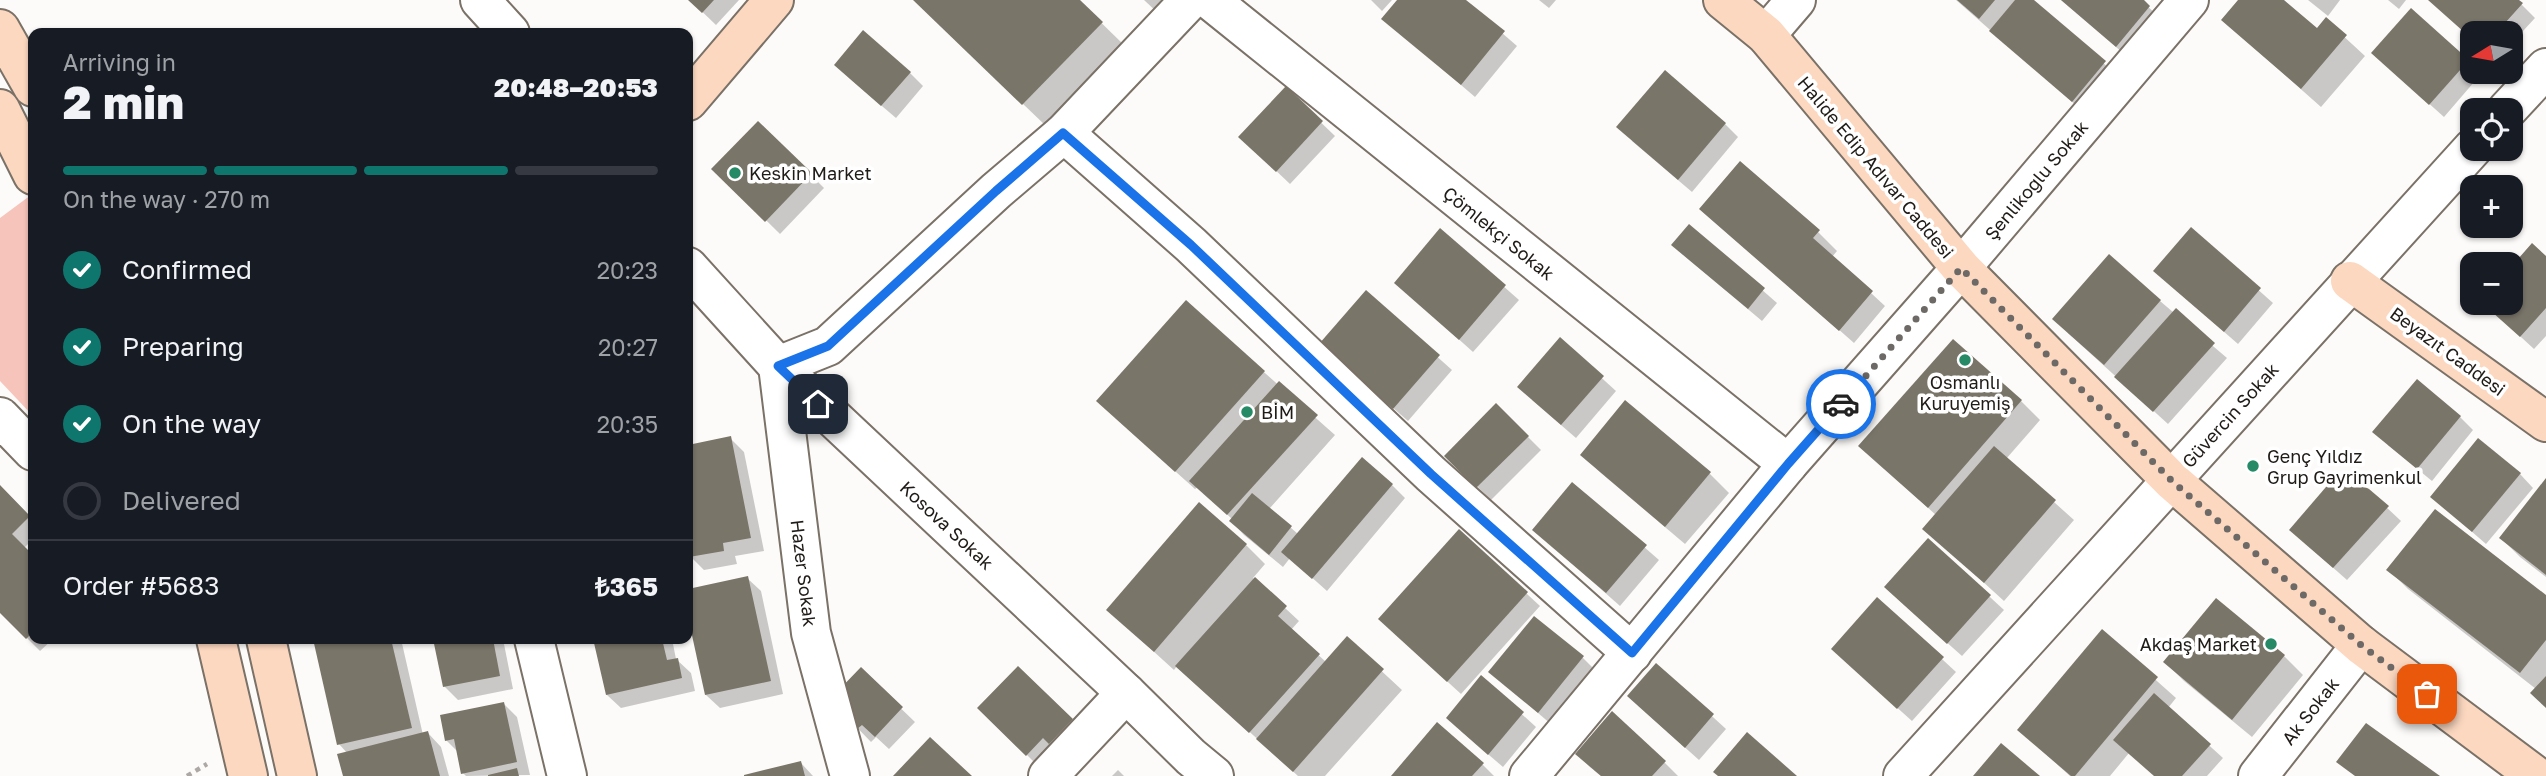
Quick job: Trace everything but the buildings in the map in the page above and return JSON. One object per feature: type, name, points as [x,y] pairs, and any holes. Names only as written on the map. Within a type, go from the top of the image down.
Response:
[{"type":"street","points":[[480,0],[505,28]]},
{"type":"street","points":[[693,95],[774,0]]},
{"type":"street","points":[[778,366],[828,346],[1063,133],[1190,0]]},
{"type":"street","name":"Çömlekçi Sokak","points":[[1210,0],[1788,464]]},
{"type":"street","name":"Halide Edip Adıvar Caddesi","points":[[1723,0],[1766,35],[1961,268],[2172,481],[2361,645],[2536,776]]},
{"type":"street","points":[[1766,35],[1796,0]]},
{"type":"street","name":"Şenlikoğlu Sokak","points":[[1529,776],[1788,464],[1961,268],[2189,0]]},
{"type":"street","points":[[0,29],[28,78]]},
{"type":"street","points":[[2518,98],[2546,68]]},
{"type":"street","points":[[0,109],[28,164]]},
{"type":"street","points":[[1063,133],[1191,245],[1431,474],[1632,653]]},
{"type":"street","name":"Güvercin Sokak","points":[[1903,776],[2461,161]]},
{"type":"street","name":"Kosova Sokak","points":[[693,272],[778,366],[1214,776]]},
{"type":"street","name":"Beyazıt Caddesi","points":[[2350,281],[2546,422]]},
{"type":"street","name":"Hazer Sokak","points":[[778,366],[811,633],[850,776]]},
{"type":"street","points":[[0,417],[28,446]]},
{"type":"street","points":[[217,644],[232,767]]},
{"type":"street","points":[[267,644],[297,776]]},
{"type":"street","points":[[535,644],[566,776]]},
{"type":"street","name":"Ak Sokak","points":[[2258,776],[2361,645]]},
{"type":"street","points":[[1048,776],[1126,693]]},
{"type":"path","points":[[187,776],[232,767]]},
{"type":"shaded area","points":[[28,197],[28,411],[0,381],[0,218]]},
{"type":"way so far","points":[[1841,404],[1961,268],[2172,481],[2361,645],[2427,694]]},
{"type":"place","name":"Keskin Market","points":[[735,173]]},
{"type":"place","name":"Osmanlı Kuruyemiş","points":[[1965,360]]},
{"type":"place","name":"BİM","points":[[1247,412]]},
{"type":"place","name":"Genç Yıldız Grup Gayrimenkul","points":[[2253,466]]},
{"type":"place","name":"Akdaş Market","points":[[2271,644]]},
{"type":"route","points":[[818,404],[778,366],[828,346],[1063,133],[1191,245],[1431,474],[1632,653],[1841,404]]}]
